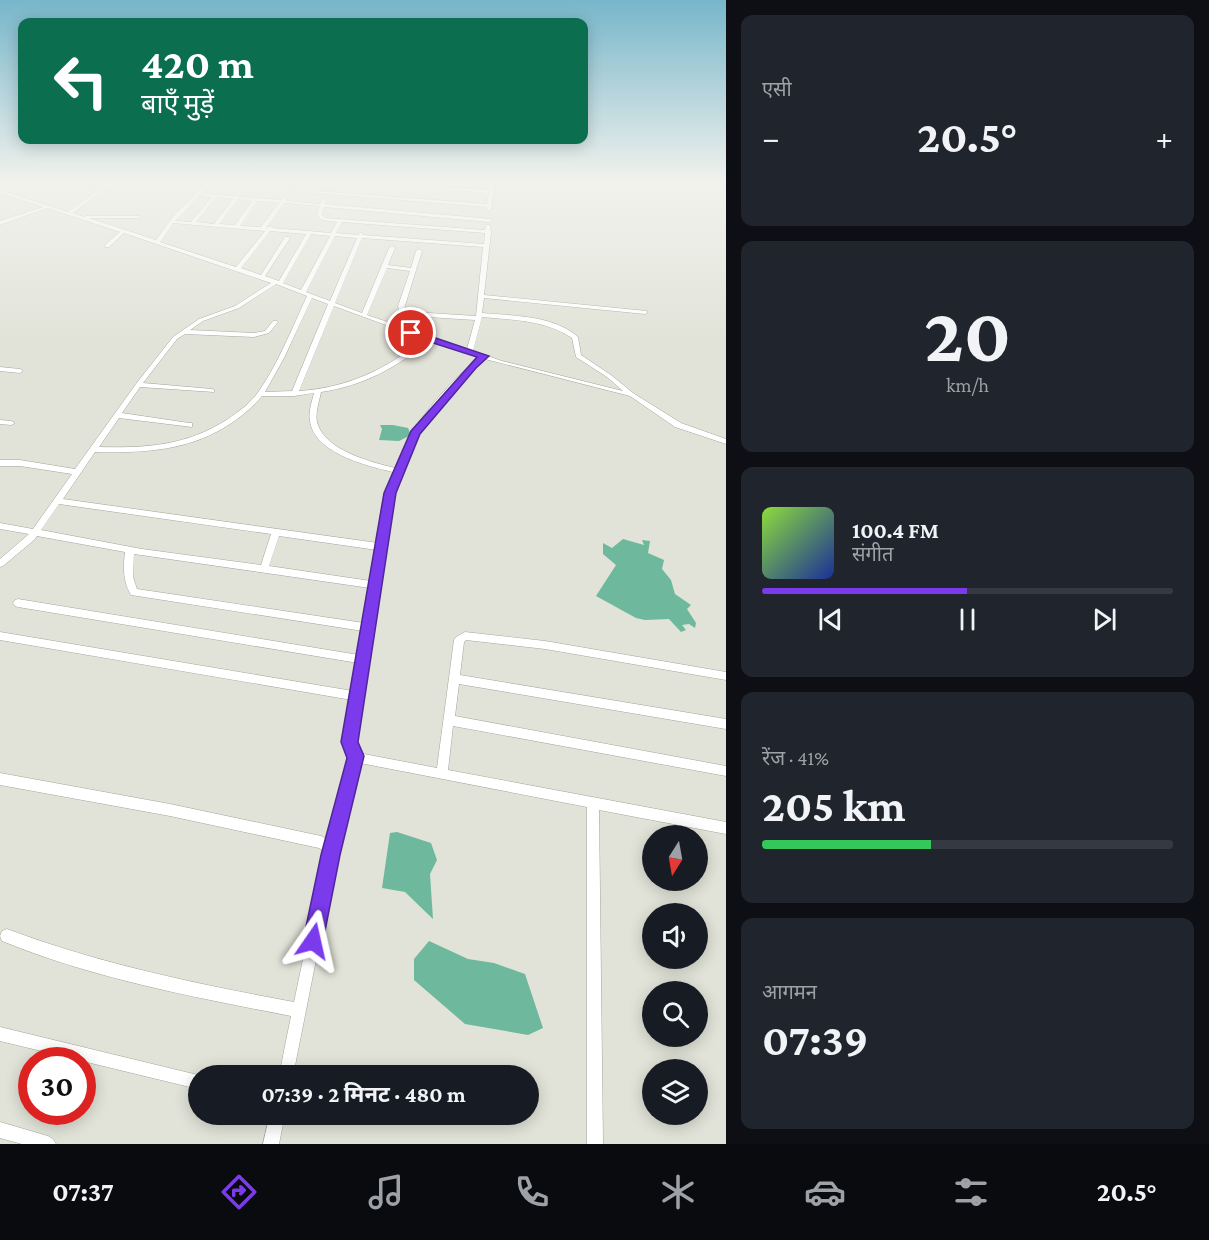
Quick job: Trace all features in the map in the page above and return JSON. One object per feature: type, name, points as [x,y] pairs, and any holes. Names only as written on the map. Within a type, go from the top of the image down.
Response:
[{"type":"street","points":[[107,246],[117,237]]},
{"type":"street","points":[[143,237],[484,356],[525,369],[632,394]]},
{"type":"street","points":[[157,242],[161,237]]},
{"type":"street","points":[[237,269],[259,237]]},
{"type":"street","points":[[0,564],[36,531],[163,352],[183,332],[213,314],[237,307],[278,283],[306,237]]},
{"type":"street","points":[[94,449],[140,451],[164,448],[204,438],[245,410],[260,394],[332,237]]},
{"type":"street","points":[[294,394],[330,303],[360,237]]},
{"type":"street","points":[[365,237],[486,246]]},
{"type":"street","points":[[424,242],[425,237]]},
{"type":"street","points":[[470,351],[479,317],[487,237]]},
{"type":"street","points":[[262,277],[287,238]]},
{"type":"street","points":[[283,244],[302,247]]},
{"type":"street","points":[[364,316],[392,248]]},
{"type":"street","points":[[419,251],[401,310],[412,314],[538,321],[568,332],[575,337],[578,356],[632,394],[678,425],[726,442]]},
{"type":"street","points":[[385,266],[413,270]]},
{"type":"street","points":[[481,296],[645,312]]},
{"type":"street","points":[[183,332],[254,335],[267,332],[275,322]]},
{"type":"street","points":[[260,394],[294,394],[339,389],[409,355],[429,338]]},
{"type":"street","points":[[484,356],[472,366],[415,433],[390,493],[350,742],[351,750],[356,756],[442,774],[726,828]]},
{"type":"street","points":[[0,369],[20,371]]},
{"type":"street","points":[[138,385],[212,391]]},
{"type":"street","points":[[318,392],[313,418],[314,425],[327,441],[345,454],[398,471]]},
{"type":"street","points":[[117,415],[189,425]]},
{"type":"street","points":[[0,422],[11,423]]},
{"type":"street","points":[[0,463],[20,463],[78,472]]},
{"type":"street","points":[[57,501],[382,547]]},
{"type":"street","points":[[0,526],[130,550],[376,585]]},
{"type":"street","points":[[264,569],[276,532]]},
{"type":"street","points":[[130,550],[128,564],[131,588],[134,592],[369,627]]},
{"type":"street","points":[[18,603],[364,660]]},
{"type":"street","points":[[0,636],[357,696]]},
{"type":"street","points":[[442,774],[459,640],[465,636],[545,645],[726,676]]},
{"type":"street","points":[[454,679],[726,724]]},
{"type":"street","points":[[449,720],[726,771]]},
{"type":"street","points":[[288,1065],[331,855],[356,756]]},
{"type":"street","points":[[0,779],[170,810],[321,842],[329,847],[331,855]]},
{"type":"street","points":[[593,804],[595,1144]]},
{"type":"street","points":[[7,936],[41,950],[121,974],[299,1010]]},
{"type":"street","points":[[0,1034],[188,1080]]},
{"type":"street","points":[[272,1144],[276,1125]]},
{"type":"street","points":[[0,1130],[48,1144]]},
{"type":"shaded area","points":[[380,425],[408,428],[411,435],[399,441],[379,440],[382,429]]},
{"type":"shaded area","points":[[623,539],[644,545],[642,540],[650,541],[648,553],[664,560],[662,569],[671,580],[675,594],[691,605],[687,609],[696,623],[695,628],[689,624],[682,625],[686,630],[681,632],[669,619],[636,618],[596,596],[616,565],[603,554],[603,543],[612,548]]},
{"type":"shaded area","points":[[397,832],[431,843],[437,860],[430,874],[433,919],[405,892],[382,888],[390,833]]},
{"type":"shaded area","points":[[429,941],[468,959],[494,963],[525,974],[543,1028],[528,1035],[465,1024],[414,980],[414,959]]},
{"type":"route","points":[[313,941],[331,855],[356,756],[351,750],[350,742],[390,493],[415,433],[472,366],[484,356],[411,333]]}]
